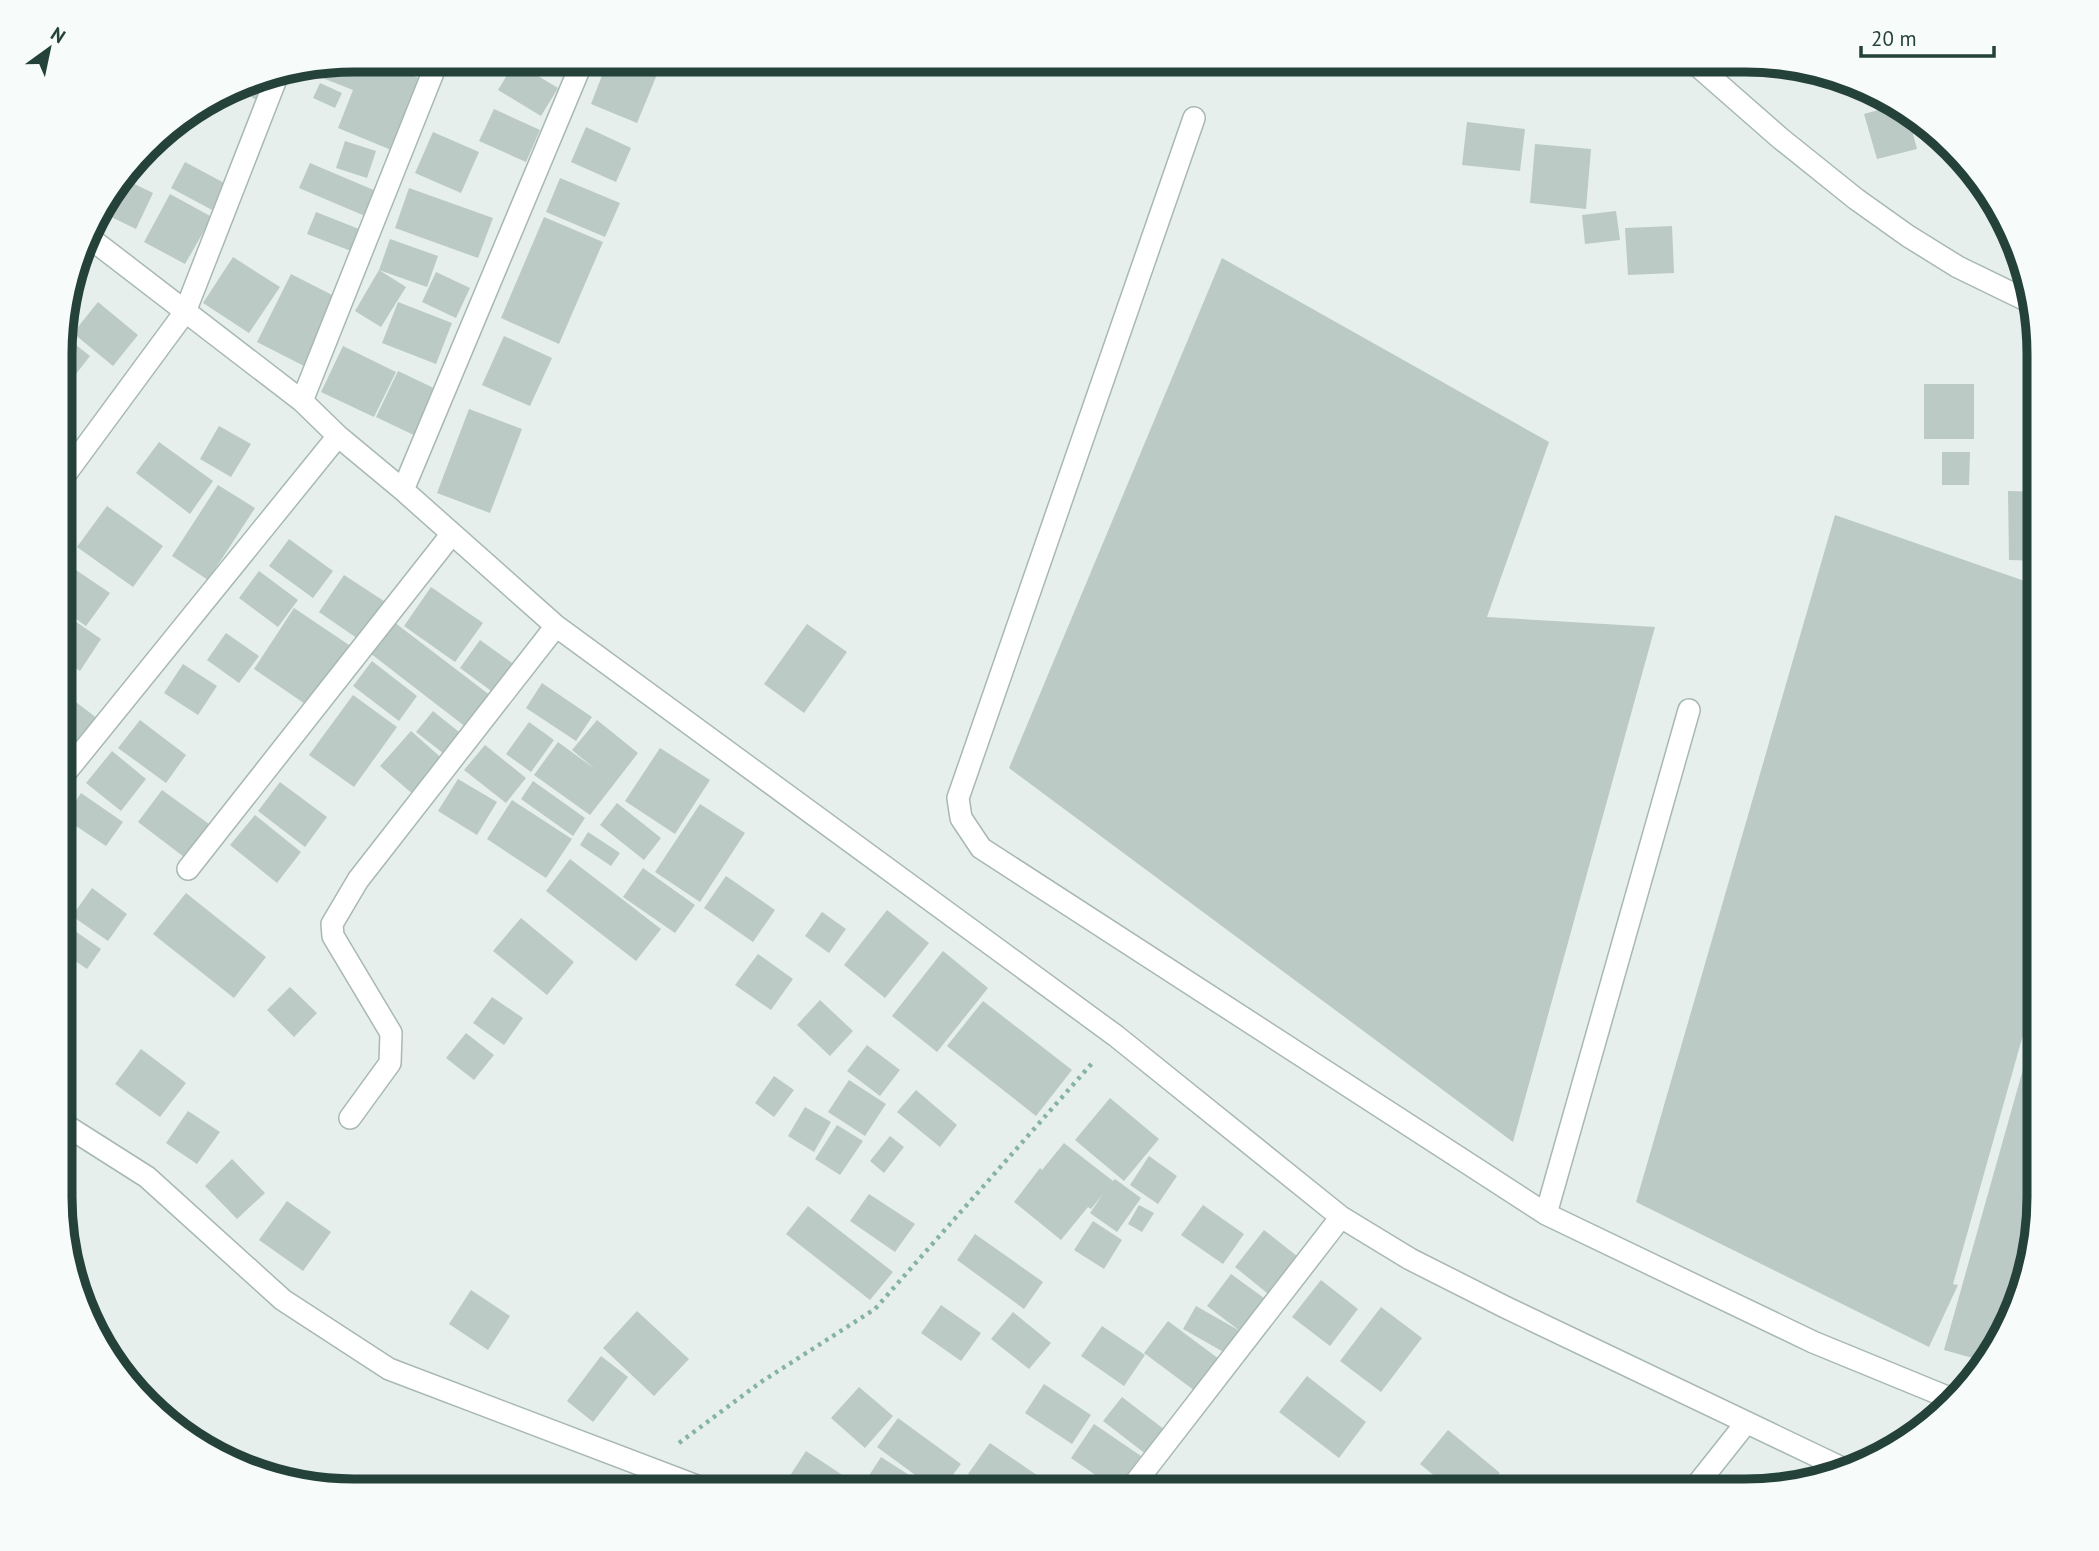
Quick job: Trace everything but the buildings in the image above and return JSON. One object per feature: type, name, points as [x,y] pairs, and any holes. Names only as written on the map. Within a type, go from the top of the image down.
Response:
[{"type":"street","points":[[303,401],[433,72]]},
{"type":"street","points":[[402,490],[578,72]]},
{"type":"street","points":[[1705,72],[1780,138],[1898,229],[1958,267],[2022,298]]},
{"type":"street","points":[[72,465],[185,312],[275,83]]},
{"type":"street","points":[[1194,118],[958,797],[961,818],[981,848],[1546,1214],[1813,1342],[1946,1396]]},
{"type":"street","points":[[95,242],[303,401],[338,436],[556,626],[1116,1036],[1341,1217],[1445,1277],[1834,1465]]},
{"type":"street","points":[[72,765],[338,436]]},
{"type":"street","points":[[188,869],[451,535]]},
{"type":"street","points":[[351,1118],[390,1063],[391,1033],[332,936],[332,923],[359,880],[556,626]]},
{"type":"street","points":[[1546,1214],[1689,710]]},
{"type":"street","points":[[72,1129],[147,1177],[284,1300],[390,1369],[678,1479]]},
{"type":"street","points":[[1138,1479],[1341,1217]]},
{"type":"street","points":[[1702,1479],[1746,1423]]},
{"type":"path","points":[[646,1467],[761,1382],[875,1309],[1116,1036]]}]
